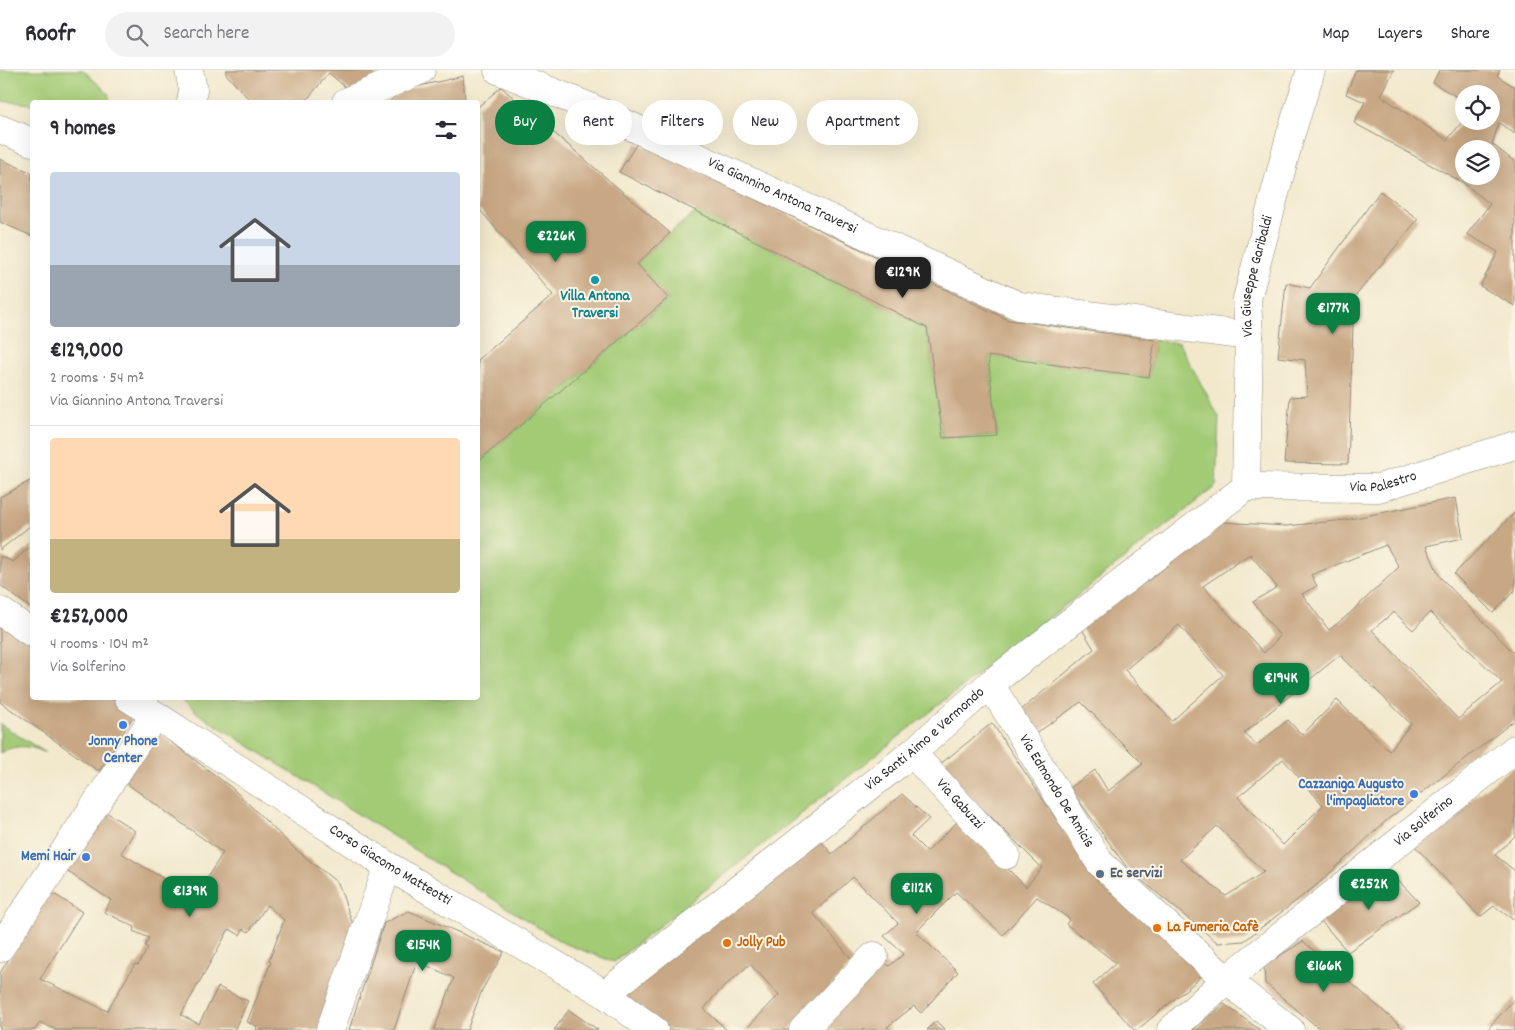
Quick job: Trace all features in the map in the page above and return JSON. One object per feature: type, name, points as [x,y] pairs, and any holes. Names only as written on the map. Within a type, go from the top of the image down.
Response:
[{"type":"street","points":[[189,70],[193,90],[191,100]]},
{"type":"street","points":[[350,100],[421,70]]},
{"type":"street","name":"Via Giannino Antona Traversi","points":[[498,70],[584,105],[1019,306],[1249,336]]},
{"type":"street","name":"Via Giuseppe Garibaldi","points":[[1246,487],[1249,336],[1247,299],[1291,133],[1311,70]]},
{"type":"street","points":[[0,129],[30,141]]},
{"type":"street","name":"Via Palestro","points":[[1246,487],[1379,488],[1515,445]]},
{"type":"street","name":"Via Santi Aimo e Vermondo","points":[[605,994],[912,753],[990,684],[1246,487]]},
{"type":"street","points":[[0,611],[30,632]]},
{"type":"street","name":"Via Edmondo De Amicis","points":[[990,684],[1100,863],[1226,980],[1290,1030]]},
{"type":"street","name":"Corso Giacomo Matteotti","points":[[132,700],[388,866],[605,994],[654,1030]]},
{"type":"street","points":[[0,948],[155,715]]},
{"type":"street","name":"Via Solferino","points":[[1171,1030],[1226,980],[1515,749]]},
{"type":"street","name":"Via Gabuzzi","points":[[912,753],[1006,855]]},
{"type":"street","points":[[330,1030],[388,866]]},
{"type":"street","points":[[803,1030],[874,956]]},
{"type":"green space","points":[[0,70],[83,70],[108,93],[110,100],[30,100],[30,104],[0,101]]},
{"type":"green space","points":[[697,211],[927,328],[943,438],[997,435],[988,356],[1149,377],[1155,340],[1179,343],[1219,417],[1216,486],[614,962],[563,943],[200,715],[182,700],[480,700],[480,460],[668,299],[637,264]]},
{"type":"green space","points":[[0,724],[46,753],[34,748],[17,747],[0,753]]},
{"type":"building","points":[[226,70],[368,70],[380,81],[352,93],[329,73],[307,100],[253,100],[246,96],[226,74]]},
{"type":"building","points":[[1356,70],[1394,70],[1381,96],[1447,140],[1456,130],[1497,130],[1493,140],[1455,140],[1455,178],[1354,123],[1365,102],[1346,94]]},
{"type":"building","points":[[1439,70],[1500,70],[1497,76],[1515,87],[1515,134],[1500,124],[1500,85],[1455,85],[1455,96],[1433,83]]},
{"type":"building","points":[[463,76],[465,100],[391,100],[403,90]]},
{"type":"building","name":"Villa Antona Traversi","points":[[501,87],[516,100],[495,100],[495,145],[555,145],[555,134],[565,142],[565,145],[568,145],[670,233],[637,264],[668,298],[480,460],[480,358],[553,295],[480,210],[480,105]]},
{"type":"building","points":[[637,143],[1009,320],[1155,340],[1149,377],[988,356],[997,435],[943,438],[927,328],[619,172]]},
{"type":"building","points":[[1500,150],[1515,162],[1515,306],[1480,286],[1498,252],[1467,234],[1490,204],[1466,185],[1500,185]]},
{"type":"building","points":[[0,159],[30,172],[30,235],[0,222]]},
{"type":"building","points":[[1380,191],[1418,219],[1354,298],[1348,464],[1284,463],[1290,397],[1307,396],[1305,360],[1278,357],[1286,283],[1310,288]]},
{"type":"building","points":[[30,481],[30,526],[0,550],[0,497]]},
{"type":"building","points":[[1456,498],[1463,538],[1426,546],[1440,577],[1515,654],[1515,720],[1387,820],[1318,884],[1244,941],[1218,943],[1128,869],[1070,788],[1095,770],[1108,791],[1143,764],[1081,702],[1034,735],[1020,711],[1094,649],[1080,626],[1149,580],[1222,522],[1286,526],[1345,520]],"holes":[[[1386,545],[1399,567],[1348,615],[1329,630],[1302,594],[1317,586],[1311,575]],[[1250,554],[1277,587],[1253,602],[1280,636],[1264,653],[1203,586]],[[1394,612],[1413,630],[1430,612],[1502,682],[1458,719],[1372,630]],[[1179,625],[1223,675],[1172,721],[1125,670]],[[1340,655],[1411,724],[1389,751],[1337,700],[1302,735],[1288,720],[1257,745],[1244,733]],[[1283,759],[1323,805],[1283,845],[1238,797]],[[1217,826],[1264,872],[1226,896],[1180,860]]]},
{"type":"building","points":[[1515,512],[1515,590],[1493,613],[1454,574]]},
{"type":"building","points":[[30,547],[30,608],[0,585],[0,556],[13,562]]},
{"type":"building","points":[[0,618],[30,640],[30,700],[116,700],[133,712],[134,715],[100,770],[97,770],[0,702]]},
{"type":"building","points":[[992,723],[1070,840],[1199,958],[1200,978],[1137,1030],[1134,1030],[1093,984],[1116,963],[1066,924],[1070,919],[1037,897],[1003,935],[956,892],[916,932],[958,972],[921,1013],[914,1006],[887,1027],[891,1030],[808,1030],[879,958],[889,966],[904,954],[884,936],[898,923],[853,877],[813,913],[854,962],[789,1030],[745,1030],[779,995],[750,964],[717,993],[704,1009],[727,1030],[669,1030],[621,994],[818,838],[832,854],[902,794],[929,819],[911,836],[927,852],[959,820],[1026,887],[1042,868],[939,765]]},
{"type":"building","points":[[155,730],[232,788],[295,849],[338,883],[355,930],[324,1030],[256,1030],[257,1026],[247,1022],[271,962],[269,961],[284,920],[267,905],[249,932],[243,929],[240,935],[229,929],[181,1015],[199,1024],[218,987],[248,1001],[234,1030],[56,1030],[40,1022],[35,1030],[0,1030],[0,973],[51,892],[82,912],[40,979],[107,1011],[135,964],[138,965],[148,948],[145,946],[149,938],[133,931],[135,927],[104,912],[111,900],[65,870],[103,810],[135,831],[121,853],[194,897],[223,853],[122,780]]},
{"type":"building","points":[[1515,765],[1515,836],[1495,855],[1515,871],[1515,921],[1494,906],[1480,917],[1414,845]]},
{"type":"building","points":[[1387,869],[1419,902],[1348,952],[1320,920]]},
{"type":"building","points":[[409,911],[504,952],[482,990],[467,1030],[434,1030],[454,978],[417,961],[394,1030],[349,1030],[384,923]]},
{"type":"building","points":[[1303,941],[1405,1030],[1321,1030],[1265,983],[1264,966]]},
{"type":"building","points":[[1515,998],[1515,1030],[1487,1030]]},
{"type":"building","points":[[1224,1004],[1260,1030],[1193,1030]]},
{"type":"building","points":[[569,1010],[598,1030],[554,1030]]},
{"type":"building","points":[[936,1021],[945,1030],[927,1030]]},
{"type":"place","name":"Villa Antona Traversi","points":[[595,280]]},
{"type":"place","name":"Jonny Phone Center","points":[[123,725]]},
{"type":"place","name":"Cazzaniga Augusto l'impagliatore","points":[[1414,794]]},
{"type":"place","name":"Memi Hair","points":[[86,857]]},
{"type":"place","name":"Ec servizi","points":[[1100,874]]},
{"type":"place","name":"La Fumeria Cafè","points":[[1157,928]]},
{"type":"place","name":"Jolly Pub","points":[[727,943]]}]
